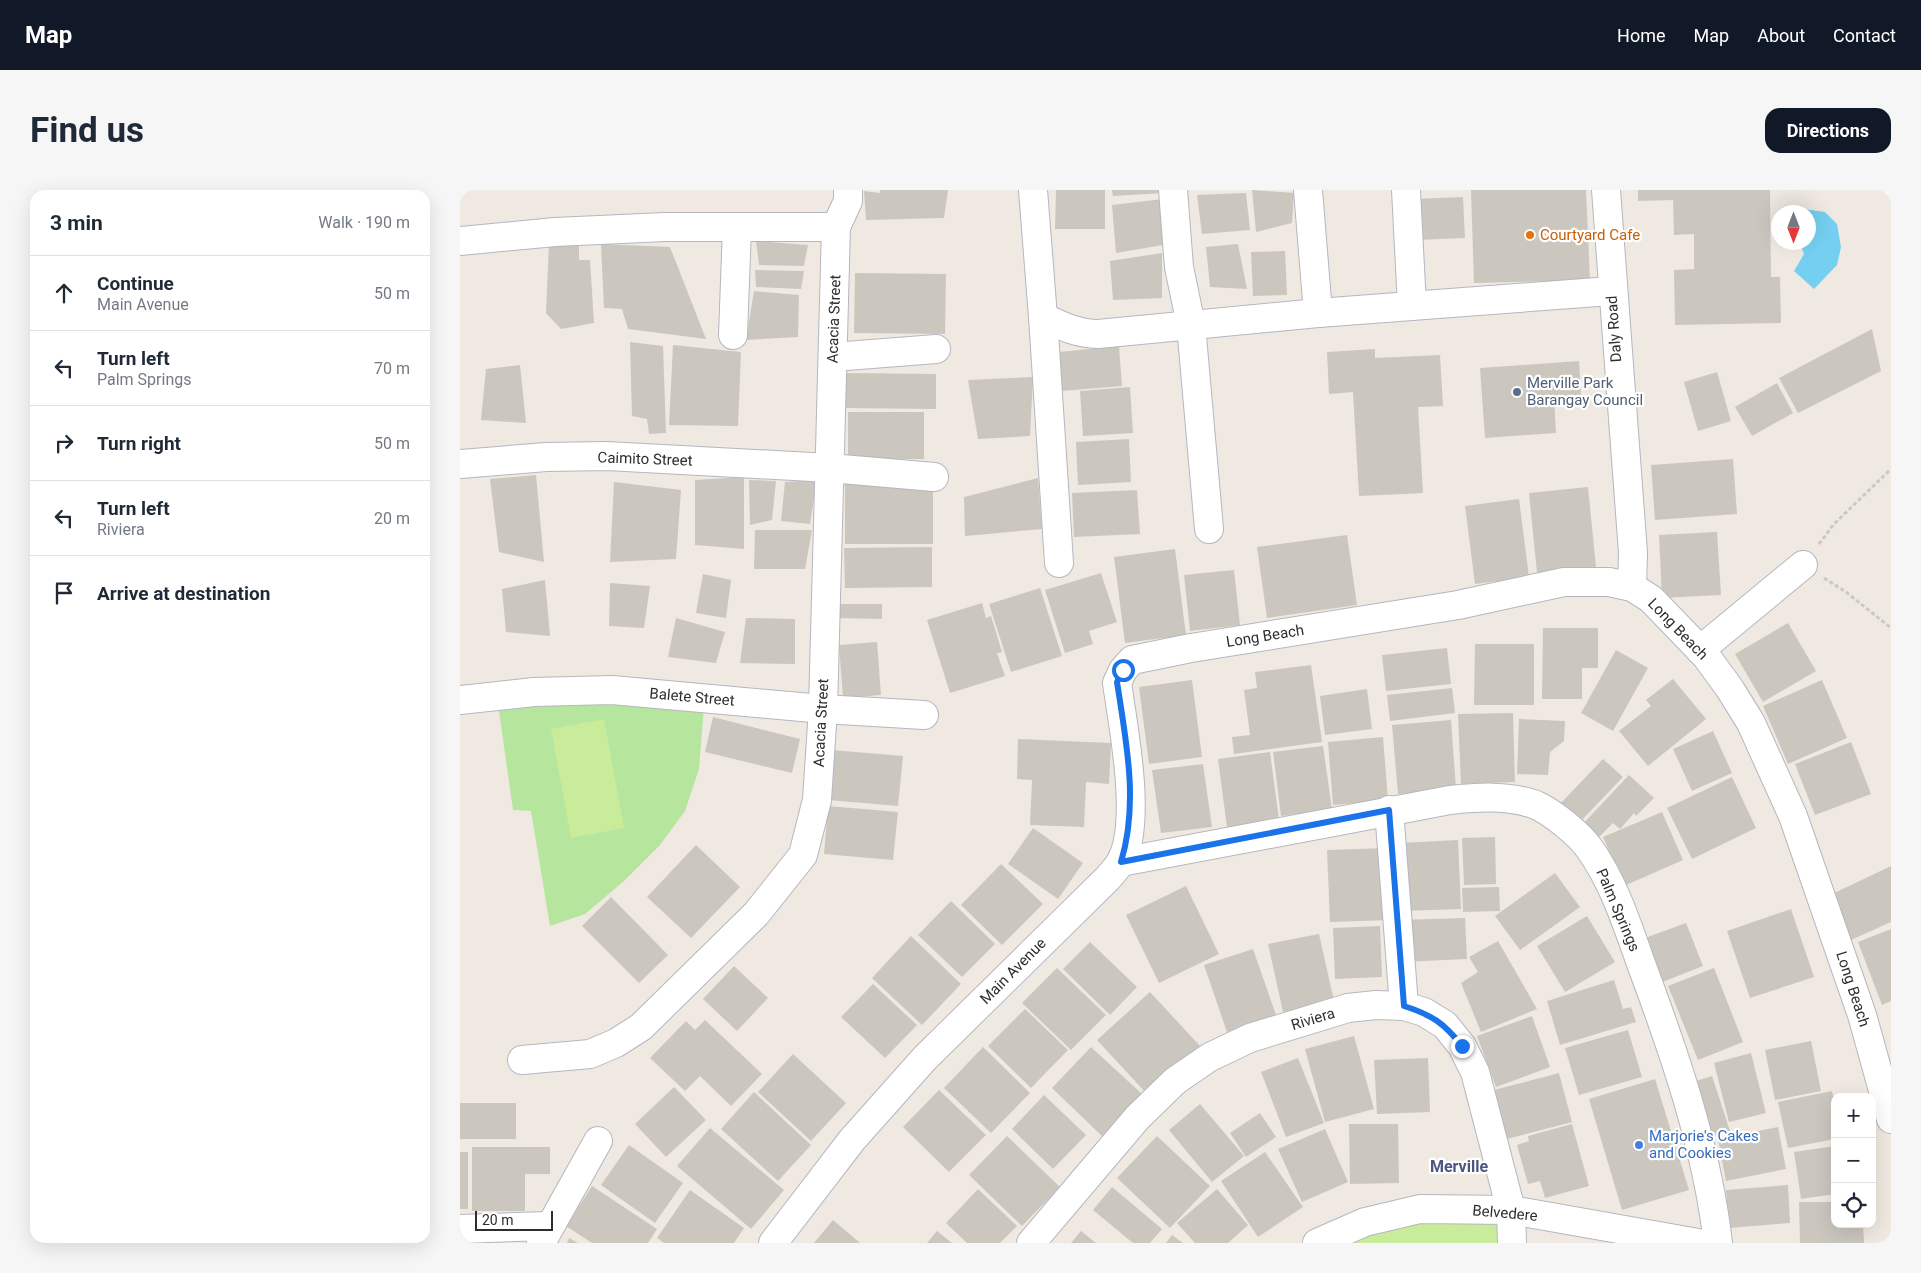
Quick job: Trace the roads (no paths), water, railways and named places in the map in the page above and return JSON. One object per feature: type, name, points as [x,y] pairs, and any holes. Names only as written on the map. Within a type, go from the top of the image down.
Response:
[{"type":"street","name":"Acacia Street","points":[[522,1060],[590,1054],[616,1043],[641,1027],[756,914],[803,855],[817,800],[823,709],[836,227],[848,201],[848,190]]},
{"type":"street","points":[[1032,190],[1043,317],[1059,563]]},
{"type":"street","points":[[1173,190],[1179,267],[1191,325],[1209,529]]},
{"type":"street","points":[[1308,190],[1318,313]]},
{"type":"street","points":[[1406,190],[1412,306]]},
{"type":"street","name":"Daly Road","points":[[1606,190],[1611,291],[1633,553],[1632,587]]},
{"type":"street","points":[[460,241],[555,232],[665,227],[836,227]]},
{"type":"street","points":[[734,335],[737,228]]},
{"type":"street","points":[[1043,317],[1070,330],[1085,334],[1318,313],[1611,291]]},
{"type":"street","points":[[833,357],[936,349]]},
{"type":"street","name":"Caimito Street","points":[[460,464],[546,457],[607,456],[830,468],[934,477]]},
{"type":"street","points":[[1700,650],[1803,565]]},
{"type":"street","name":"Long Beach","points":[[1132,660],[1191,648],[1458,605],[1564,582],[1593,581],[1632,587],[1651,599],[1700,650],[1730,688],[1751,723],[1793,816],[1862,1015],[1891,1119]]},
{"type":"street","name":"Main Avenue","points":[[773,1243],[852,1140],[925,1058],[1108,878],[1121,862],[1128,840],[1130,783],[1117,682],[1123,670],[1132,660]]},
{"type":"street","name":"Balete Street","points":[[460,700],[534,692],[612,690],[823,709],[924,715]]},
{"type":"street","name":"Palm Springs","points":[[1121,862],[1450,800],[1489,796],[1537,806],[1569,827],[1588,847],[1609,880],[1678,1063],[1708,1175],[1718,1243]]},
{"type":"street","points":[[1389,810],[1404,1006]]},
{"type":"street","name":"Riviera","points":[[1031,1243],[1137,1118],[1175,1081],[1210,1057],[1250,1038],[1348,1008],[1376,1005],[1404,1006],[1424,1012],[1445,1025],[1462,1046],[1475,1072],[1511,1210],[1512,1243]]},
{"type":"street","points":[[460,1229],[545,1235],[598,1141]]},
{"type":"street","name":"Belvedere","points":[[1316,1243],[1365,1222],[1420,1209],[1511,1210],[1698,1243]]},
{"type":"water","points":[[1816,211],[1825,212],[1837,224],[1841,247],[1837,265],[1814,289],[1794,271],[1804,254],[1803,250],[1816,250]]},
{"type":"place","name":"Courtyard Cafe","points":[[1530,235]]},
{"type":"place","name":"Merville Park Barangay Council","points":[[1517,392]]},
{"type":"place","name":"Marjorie's Cakes and Cookies","points":[[1639,1145]]},
{"type":"district","name":"Merville","points":[[1459,1166]]}]
